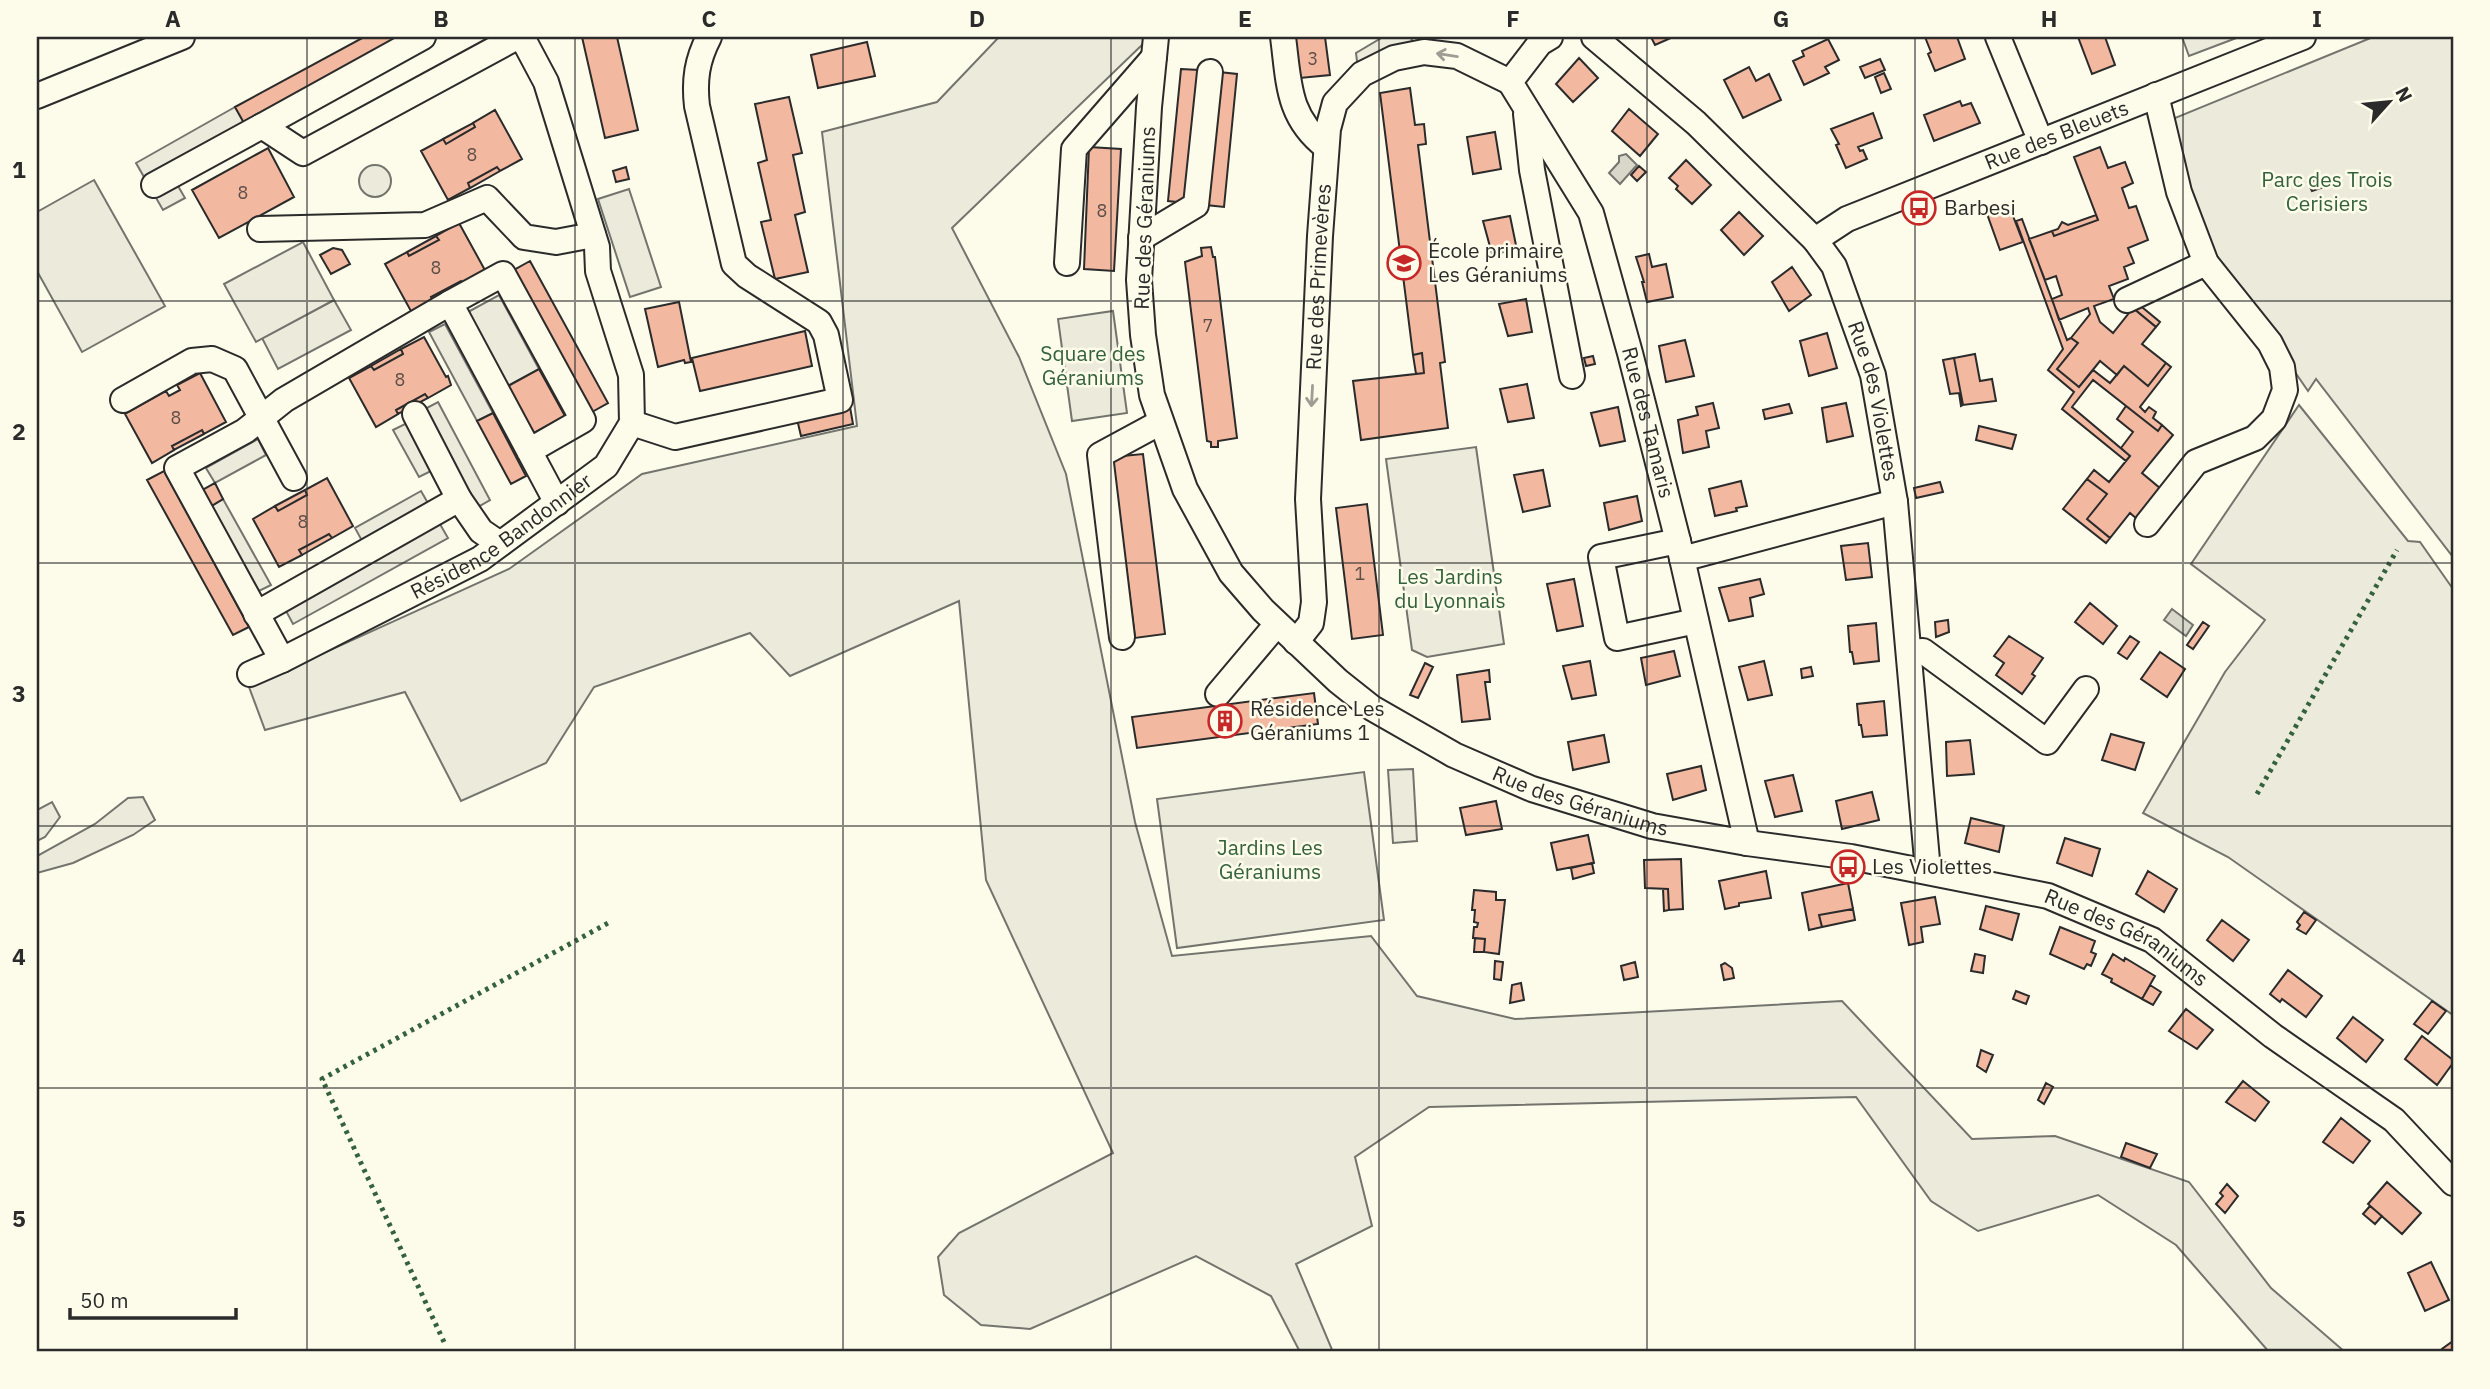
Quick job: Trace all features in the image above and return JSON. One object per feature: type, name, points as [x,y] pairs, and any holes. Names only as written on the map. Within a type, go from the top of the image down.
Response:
[{"type":"street","points":[[37,96],[182,37]]},
{"type":"street","points":[[154,185],[424,37]]},
{"type":"street","points":[[262,125],[303,153],[520,37],[546,82],[597,247],[598,271],[631,375],[632,422],[675,437],[840,400],[826,335],[819,322],[747,276],[734,264],[697,106],[695,83],[698,62],[709,37]]},
{"type":"street","points":[[1283,37],[1290,87],[1299,118],[1310,134],[1326,147]]},
{"type":"street","points":[[1510,82],[1540,43],[1550,37]]},
{"type":"street","name":"Rue des Violettes","points":[[1594,37],[1696,124],[1815,240],[1834,265],[1873,375],[1895,502],[1928,871]]},
{"type":"street","points":[[1998,37],[2042,142]]},
{"type":"street","name":"Rue des Bleuets","points":[[1815,240],[1847,219],[2304,37]]},
{"type":"street","points":[[1066,263],[1074,149],[1155,47]]},
{"type":"street","name":"Rue des Géraniums","points":[[1155,47],[1139,279],[1143,335],[1152,395],[1185,489],[1231,573],[1277,624],[1339,681],[1372,708],[1454,755],[1532,789],[1652,826],[1747,843],[1851,857],[2049,895],[2152,940],[2273,1036],[2394,1120],[2453,1183]]},
{"type":"street","name":"Rue des Primevères","points":[[1296,642],[1311,623],[1314,602],[1308,499],[1326,147],[1335,103],[1362,74],[1394,58],[1424,52],[1457,56],[1510,82]]},
{"type":"street","points":[[1141,238],[1196,205],[1210,72]]},
{"type":"street","name":"Rue des Tamaris","points":[[1510,82],[1591,213],[1680,550],[1747,843]]},
{"type":"street","points":[[2147,524],[2196,462],[2255,438],[2274,419],[2285,390],[2282,367],[2270,343],[2206,263],[2179,192],[2156,95]]},
{"type":"street","points":[[1525,107],[1532,170],[1572,376]]},
{"type":"street","points":[[260,229],[425,225],[487,198],[524,237],[556,242],[593,234]]},
{"type":"street","points":[[2127,300],[2206,263]]},
{"type":"street","points":[[282,660],[177,468],[245,431],[284,400],[503,274],[583,420],[529,451]]},
{"type":"street","points":[[450,303],[557,503]]},
{"type":"street","points":[[123,400],[192,361],[212,359],[235,369],[294,478]]},
{"type":"street","points":[[415,414],[459,499],[481,531],[500,544]]},
{"type":"street","name":"Résidence Bandonnier","points":[[250,674],[480,559],[606,466],[632,422]]},
{"type":"street","points":[[1122,637],[1100,455],[1161,422]]},
{"type":"street","points":[[256,614],[459,499]]},
{"type":"street","points":[[1696,621],[1617,638],[1601,557],[1680,550],[1895,502]]},
{"type":"street","points":[[1218,694],[1277,624]]},
{"type":"street","points":[[1910,652],[1923,650],[2047,742],[2086,689]]},
{"type":"green space","points":[[999,37],[1145,37],[1144,43],[952,228],[1019,357],[1066,474],[1135,822],[1172,956],[1371,936],[1417,996],[1515,1019],[1842,1001],[1972,1139],[2055,1136],[2189,1182],[2271,1288],[2345,1352],[2269,1352],[2176,1245],[2098,1195],[1978,1231],[1931,1201],[1856,1097],[1429,1107],[1355,1157],[1372,1226],[1296,1264],[1333,1352],[1300,1352],[1271,1296],[1196,1256],[1030,1329],[981,1325],[944,1295],[938,1257],[959,1233],[1113,1153],[986,880],[959,601],[790,676],[750,633],[594,687],[546,763],[461,801],[405,692],[265,730],[249,687],[509,569],[642,474],[857,426],[822,132],[937,102]]},
{"type":"green space","name":"Parc des Trois Cerisiers","points":[[2373,37],[2453,37],[2453,557],[2316,379],[2308,391],[2218,260],[2181,166],[2170,120]]},
{"type":"green space","points":[[375,165],[386,170],[391,181],[386,192],[375,197],[364,192],[359,181],[364,170]]},
{"type":"green space","points":[[334,300],[351,330],[278,369],[262,338]]},
{"type":"green space","name":"Square des Géraniums","points":[[1113,311],[1127,413],[1072,421],[1058,319]]},
{"type":"green space","points":[[2299,405],[2408,541],[2420,542],[2453,589],[2453,1015],[2228,857],[2143,813],[2225,672],[2265,620],[2191,564]]},
{"type":"green space","name":"Les Jardins du Lyonnais","points":[[1476,447],[1504,644],[1427,657],[1412,650],[1386,459]]},
{"type":"green space","points":[[1413,769],[1417,841],[1393,843],[1388,770]]},
{"type":"green space","name":"Jardins Les Géraniums","points":[[1364,772],[1384,920],[1177,948],[1157,799]]},
{"type":"green space","points":[[143,797],[155,820],[133,835],[73,863],[37,873],[37,856],[95,824],[128,798]]},
{"type":"green space","points":[[52,802],[60,817],[45,837],[37,841],[37,810]]},
{"type":"shaded area","points":[[1383,37],[1410,37],[1416,46],[1358,69],[1356,53]]},
{"type":"shaded area","points":[[2182,37],[2239,37],[2189,56]]},
{"type":"shaded area","points":[[235,107],[244,123],[167,167],[185,198],[163,210],[136,163]]},
{"type":"shaded area","points":[[1626,154],[1637,165],[1620,184],[1609,173],[1619,162],[1619,156]]},
{"type":"shaded area","points":[[94,180],[165,306],[82,352],[37,271],[37,212]]},
{"type":"shaded area","points":[[629,189],[661,287],[630,297],[598,199]]},
{"type":"shaded area","points":[[303,242],[334,300],[256,342],[224,284]]},
{"type":"shaded area","points":[[499,295],[539,369],[508,386],[468,312]]},
{"type":"shaded area","points":[[445,324],[493,413],[477,421],[429,332]]},
{"type":"shaded area","points":[[438,402],[490,500],[476,508],[423,410]]},
{"type":"shaded area","points":[[407,423],[433,470],[419,477],[393,430]]},
{"type":"shaded area","points":[[258,439],[266,455],[215,483],[206,468]]},
{"type":"shaded area","points":[[421,491],[448,538],[293,624],[285,609],[372,559],[355,528]]},
{"type":"shaded area","points":[[223,499],[271,585],[255,593],[208,508]]},
{"type":"shaded area","points":[[2172,609],[2193,625],[2186,636],[2164,620]]},
{"type":"building","points":[[364,37],[401,37],[244,123],[235,107]]},
{"type":"building","points":[[582,37],[617,37],[638,130],[605,138]]},
{"type":"building","points":[[1294,37],[1325,37],[1330,75],[1300,78]]},
{"type":"building","points":[[1651,37],[1673,37],[1655,45]]},
{"type":"building","points":[[1925,37],[1957,37],[1965,59],[1935,71]]},
{"type":"building","points":[[2078,37],[2105,37],[2115,65],[2092,74]]},
{"type":"building","points":[[1828,39],[1839,60],[1825,67],[1829,73],[1804,85],[1793,61],[1804,56],[1802,51]]},
{"type":"building","points":[[867,42],[875,76],[818,88],[811,55]]},
{"type":"building","points":[[1579,58],[1598,78],[1573,102],[1556,84]]},
{"type":"building","points":[[1880,59],[1885,70],[1865,78],[1860,67]]},
{"type":"building","points":[[1749,67],[1756,81],[1769,74],[1781,100],[1743,118],[1724,80]]},
{"type":"building","points":[[1181,69],[1199,70],[1186,203],[1168,201]]},
{"type":"building","points":[[1219,72],[1237,74],[1224,207],[1206,205]]},
{"type":"building","points":[[1884,73],[1891,89],[1881,93],[1875,77]]},
{"type":"building","points":[[1410,88],[1415,125],[1424,124],[1426,144],[1418,145],[1445,362],[1440,363],[1448,428],[1361,440],[1353,381],[1424,373],[1422,353],[1413,355],[1380,93]]},
{"type":"building","points":[[789,97],[802,153],[793,155],[805,212],[795,215],[808,272],[775,279],[761,222],[771,220],[758,163],[767,160],[755,104]]},
{"type":"building","points":[[1960,101],[1962,106],[1971,103],[1980,123],[1934,141],[1924,115]]},
{"type":"building","points":[[1629,109],[1658,134],[1640,156],[1612,131]]},
{"type":"building","points":[[495,110],[522,159],[500,171],[497,167],[468,183],[470,188],[448,200],[421,151],[443,139],[446,144],[475,127],[473,123]]},
{"type":"building","points":[[1873,113],[1882,138],[1858,147],[1860,151],[1863,150],[1867,159],[1846,168],[1831,129]]},
{"type":"building","points":[[473,123],[475,127],[446,144],[443,139]]},
{"type":"building","points":[[1495,132],[1501,169],[1473,174],[1467,137]]},
{"type":"building","points":[[1089,147],[1121,149],[1114,271],[1084,269]]},
{"type":"building","points":[[2100,147],[2108,168],[2125,162],[2133,183],[2122,188],[2129,208],[2136,206],[2148,240],[2128,248],[2134,263],[2124,267],[2128,279],[2109,286],[2114,299],[2094,306],[2100,322],[2113,333],[2133,308],[2156,327],[2142,344],[2166,363],[2148,386],[2124,366],[2117,375],[2100,361],[2079,387],[2057,369],[2078,343],[2071,338],[2090,314],[2088,308],[2059,320],[2052,299],[2062,295],[2056,276],[2045,280],[2029,239],[2052,231],[2054,236],[2098,220],[2074,157]]},
{"type":"building","points":[[268,148],[294,197],[219,238],[192,190]]},
{"type":"building","points":[[1686,160],[1711,185],[1692,204],[1669,178]]},
{"type":"building","points":[[1639,166],[1646,172],[1637,181],[1631,175]]},
{"type":"building","points":[[497,167],[500,171],[470,188],[468,183]]},
{"type":"building","points":[[626,167],[629,179],[616,182],[613,171]]},
{"type":"building","points":[[2320,178],[2324,187],[2312,191],[2308,183]]},
{"type":"building","points":[[2008,203],[2023,242],[2000,250],[1986,211]]},
{"type":"building","points":[[1739,212],[1763,236],[1744,255],[1721,230]]},
{"type":"building","points":[[2096,215],[2098,220],[2054,236],[2052,231],[2058,229],[2062,222],[2068,225]]},
{"type":"building","points":[[1510,216],[1517,250],[1492,254],[1483,221]]},
{"type":"building","points":[[2022,219],[2067,340],[2071,338],[2078,343],[2057,369],[2079,387],[2093,370],[2110,383],[2124,366],[2148,386],[2166,363],[2171,367],[2140,407],[2145,412],[2149,407],[2156,412],[2153,418],[2162,425],[2158,431],[2093,380],[2072,407],[2130,456],[2126,461],[2062,409],[2074,392],[2048,370],[2063,349],[2016,221]]},
{"type":"building","points":[[459,223],[486,272],[463,284],[461,281],[431,297],[433,301],[412,313],[385,264],[407,252],[409,256],[439,240],[436,236]]},
{"type":"building","points":[[436,236],[439,240],[409,256],[407,252]]},
{"type":"building","points":[[1211,247],[1215,257],[1237,438],[1218,441],[1218,447],[1211,447],[1211,442],[1207,441],[1185,262],[1202,256],[1201,248]]},
{"type":"building","points":[[333,248],[342,250],[350,264],[331,274],[320,255]]},
{"type":"building","points":[[1649,254],[1652,267],[1666,264],[1673,297],[1647,302],[1636,257]]},
{"type":"building","points":[[530,261],[608,403],[592,412],[514,270]]},
{"type":"building","points":[[1792,267],[1811,295],[1789,311],[1772,282]]},
{"type":"building","points":[[1526,299],[1532,332],[1508,336],[1499,304]]},
{"type":"building","points":[[679,302],[691,362],[685,363],[684,360],[658,367],[645,309]]},
{"type":"building","points":[[2137,303],[2160,322],[2156,327],[2133,308]]},
{"type":"building","points":[[805,331],[812,366],[700,391],[692,358]]},
{"type":"building","points":[[1827,333],[1837,368],[1809,376],[1800,341]]},
{"type":"building","points":[[424,337],[451,385],[428,398],[425,394],[396,410],[398,414],[376,427],[349,378],[371,366],[374,370],[403,354],[401,349]]},
{"type":"building","points":[[1685,340],[1694,376],[1666,382],[1659,346]]},
{"type":"building","points":[[401,349],[403,354],[374,370],[371,366]]},
{"type":"building","points":[[1422,353],[1424,373],[1416,374],[1413,355]]},
{"type":"building","points":[[1975,354],[1980,381],[1992,379],[1996,401],[1963,405],[1954,358]]},
{"type":"building","points":[[1593,356],[1595,364],[1586,366],[1584,358]]},
{"type":"building","points":[[1954,358],[1963,405],[1961,406],[1959,393],[1950,394],[1943,360]]},
{"type":"building","points":[[539,369],[565,416],[534,433],[508,386]]},
{"type":"building","points":[[200,373],[226,422],[204,434],[202,430],[172,446],[174,450],[152,463],[125,414],[166,391],[169,396],[180,390],[177,385]]},
{"type":"building","points":[[1527,384],[1534,418],[1508,422],[1500,389]]},
{"type":"building","points":[[425,394],[428,398],[398,414],[396,410]]},
{"type":"building","points":[[1713,403],[1719,428],[1706,431],[1709,447],[1683,453],[1678,420],[1698,415],[1696,407]]},
{"type":"building","points":[[1846,403],[1853,436],[1827,442],[1822,408]]},
{"type":"building","points":[[1789,404],[1792,413],[1765,419],[1763,410]]},
{"type":"building","points":[[2126,406],[2158,431],[2162,425],[2173,435],[2142,473],[2161,489],[2137,519],[2130,513],[2110,538],[2087,519],[2107,494],[2087,479],[2094,470],[2109,482],[2130,456],[2121,448],[2133,432],[2117,419]]},
{"type":"building","points":[[850,407],[853,424],[801,436],[797,419]]},
{"type":"building","points":[[1618,407],[1625,441],[1600,446],[1591,413]]},
{"type":"building","points":[[493,413],[526,476],[511,484],[477,421]]},
{"type":"building","points":[[1979,426],[2016,435],[2012,449],[1976,440]]},
{"type":"building","points":[[202,430],[204,434],[174,450],[172,446]]},
{"type":"building","points":[[1143,454],[1165,634],[1135,638],[1112,457]]},
{"type":"building","points":[[1543,470],[1550,506],[1523,512],[1514,475]]},
{"type":"building","points":[[164,471],[249,627],[233,635],[147,480]]},
{"type":"building","points":[[327,478],[353,526],[332,538],[329,534],[299,550],[302,555],[279,567],[253,519],[275,506],[278,511],[307,495],[305,490]]},
{"type":"building","points":[[2087,479],[2107,494],[2087,519],[2110,538],[2106,543],[2063,509]]},
{"type":"building","points":[[1741,481],[1747,506],[1715,516],[1709,489]]},
{"type":"building","points":[[1940,482],[1943,492],[1916,498],[1914,488]]},
{"type":"building","points":[[215,483],[223,499],[208,508],[199,492]]},
{"type":"building","points":[[305,490],[307,495],[278,511],[275,506]]},
{"type":"building","points":[[1637,496],[1642,521],[1609,530],[1604,503]]},
{"type":"building","name":"Résidence Les Géraniums 1","points":[[1367,504],[1383,635],[1352,639],[1336,508]]},
{"type":"building","points":[[329,534],[332,538],[302,555],[299,550]]},
{"type":"building","points":[[1868,543],[1872,577],[1846,580],[1841,546]]},
{"type":"building","points":[[1574,579],[1583,626],[1557,631],[1547,584]]},
{"type":"building","points":[[1760,579],[1764,594],[1750,598],[1753,616],[1729,621],[1719,588]]},
{"type":"building","points":[[2090,603],[2117,626],[2103,644],[2075,622]]},
{"type":"building","points":[[1948,620],[1949,632],[1936,637],[1935,622]]},
{"type":"building","points":[[2203,622],[2209,626],[2193,649],[2187,645]]},
{"type":"building","points":[[1876,623],[1879,661],[1854,664],[1848,626]]},
{"type":"building","points":[[2009,636],[2043,658],[2032,674],[2035,676],[2022,694],[1996,675],[2004,663],[1994,656]]},
{"type":"building","points":[[2130,636],[2139,642],[2127,659],[2118,653]]},
{"type":"building","points":[[1674,651],[1680,676],[1646,685],[1641,658]]},
{"type":"building","points":[[2160,652],[2185,669],[2167,697],[2141,679]]},
{"type":"building","points":[[1590,661],[1596,695],[1572,699],[1563,666]]},
{"type":"building","points":[[1764,661],[1772,695],[1748,700],[1739,667]]},
{"type":"building","points":[[1425,663],[1433,667],[1418,698],[1410,695]]},
{"type":"building","points":[[1811,667],[1813,676],[1802,678],[1801,669]]},
{"type":"building","points":[[1489,670],[1490,682],[1485,682],[1490,719],[1462,722],[1457,675]]},
{"type":"building","name":"Résidence Les Géraniums 1","points":[[1314,693],[1318,724],[1137,748],[1132,717]]},
{"type":"building","points":[[1884,701],[1887,735],[1863,737],[1857,704]]},
{"type":"building","points":[[2111,734],[2144,743],[2135,770],[2102,760]]},
{"type":"building","points":[[1604,735],[1609,762],[1573,770],[1568,742]]},
{"type":"building","points":[[1970,740],[1974,774],[1947,776],[1946,742]]},
{"type":"building","points":[[1701,766],[1706,790],[1673,800],[1667,774]]},
{"type":"building","points":[[1793,775],[1802,811],[1775,817],[1765,781]]},
{"type":"building","points":[[1872,792],[1879,820],[1842,829],[1836,801]]},
{"type":"building","points":[[1496,801],[1502,829],[1466,835],[1460,808]]},
{"type":"building","points":[[1971,818],[2004,826],[1999,852],[1965,843]]},
{"type":"building","points":[[1588,835],[1594,863],[1557,870],[1551,843]]},
{"type":"building","points":[[2065,838],[2100,849],[2092,876],[2057,863]]},
{"type":"building","points":[[1681,859],[1683,909],[1669,910],[1668,889],[1645,888],[1644,860]]},
{"type":"building","points":[[1592,863],[1594,873],[1573,879],[1571,868]]},
{"type":"building","points":[[1766,871],[1771,898],[1739,903],[1739,906],[1725,909],[1719,881]]},
{"type":"building","points":[[2148,871],[2177,889],[2164,912],[2136,894]]},
{"type":"building","points":[[1848,883],[1853,909],[1819,915],[1822,927],[1809,930],[1802,893]]},
{"type":"building","points":[[1663,889],[1668,889],[1669,910],[1664,911]]},
{"type":"building","points":[[1474,890],[1496,892],[1496,900],[1505,900],[1499,954],[1484,952],[1485,939],[1473,938],[1474,927],[1477,927],[1478,923],[1474,922],[1475,910],[1472,910]]},
{"type":"building","points":[[1935,897],[1940,924],[1921,927],[1923,942],[1909,945],[1901,903]]},
{"type":"building","points":[[1986,906],[2019,914],[2012,940],[1980,929]]},
{"type":"building","points":[[1853,909],[1855,920],[1822,927],[1819,915]]},
{"type":"building","points":[[2304,912],[2316,920],[2306,934],[2297,929],[2300,925],[2297,922]]},
{"type":"building","points":[[2222,920],[2249,940],[2233,961],[2207,940]]},
{"type":"building","points":[[2060,927],[2095,941],[2091,952],[2096,954],[2091,966],[2087,964],[2084,969],[2050,954]]},
{"type":"building","points":[[1475,938],[1485,939],[1484,952],[1474,952]]},
{"type":"building","points":[[1975,954],[1985,956],[1983,973],[1971,971]]},
{"type":"building","points":[[2113,954],[2155,976],[2142,999],[2102,974]]},
{"type":"building","points":[[1495,961],[1503,962],[1501,980],[1494,979]]},
{"type":"building","points":[[1635,962],[1638,977],[1624,980],[1621,966]]},
{"type":"building","points":[[1725,963],[1732,968],[1734,978],[1724,980],[1721,965]]},
{"type":"building","points":[[2288,970],[2322,996],[2306,1017],[2282,999],[2280,1002],[2270,994]]},
{"type":"building","points":[[1521,983],[1524,1000],[1510,1003],[1512,985]]},
{"type":"building","points":[[2150,985],[2161,992],[2153,1005],[2142,999]]},
{"type":"building","points":[[2016,991],[2029,996],[2026,1004],[2013,999]]},
{"type":"building","points":[[2432,1001],[2446,1011],[2428,1034],[2414,1024]]},
{"type":"building","points":[[2186,1009],[2213,1030],[2197,1049],[2169,1031]]},
{"type":"building","points":[[2353,1017],[2383,1040],[2366,1062],[2337,1038]]},
{"type":"building","points":[[2422,1036],[2453,1060],[2437,1085],[2405,1059]]},
{"type":"building","points":[[1981,1050],[1993,1055],[1986,1072],[1977,1066]]},
{"type":"building","points":[[2243,1081],[2269,1102],[2255,1121],[2226,1102]]},
{"type":"building","points":[[2046,1083],[2053,1087],[2044,1104],[2038,1100]]},
{"type":"building","points":[[2341,1118],[2370,1141],[2353,1163],[2323,1142]]},
{"type":"building","points":[[2126,1143],[2157,1154],[2150,1168],[2121,1157]]},
{"type":"building","points":[[2387,1182],[2421,1213],[2402,1234],[2368,1204]]},
{"type":"building","points":[[2227,1184],[2238,1196],[2225,1213],[2216,1204],[2223,1196],[2220,1193]]},
{"type":"building","points":[[2370,1206],[2382,1216],[2375,1224],[2363,1214]]},
{"type":"building","points":[[2431,1262],[2449,1300],[2425,1311],[2408,1273]]},
{"type":"building","points":[[2453,1341],[2453,1352],[2443,1352],[2442,1349]]},
{"type":"hedge","points":[[2257,794],[2397,550]]},
{"type":"hedge","points":[[444,1342],[322,1079],[610,922]]},
{"type":"place","name":"Barbesi","points":[[1919,208]]},
{"type":"place","name":"École primaire Les Géraniums","points":[[1404,263]]},
{"type":"place","name":"Résidence Les Géraniums 1","points":[[1225,721]]},
{"type":"place","name":"Les Violettes","points":[[1848,867]]}]
